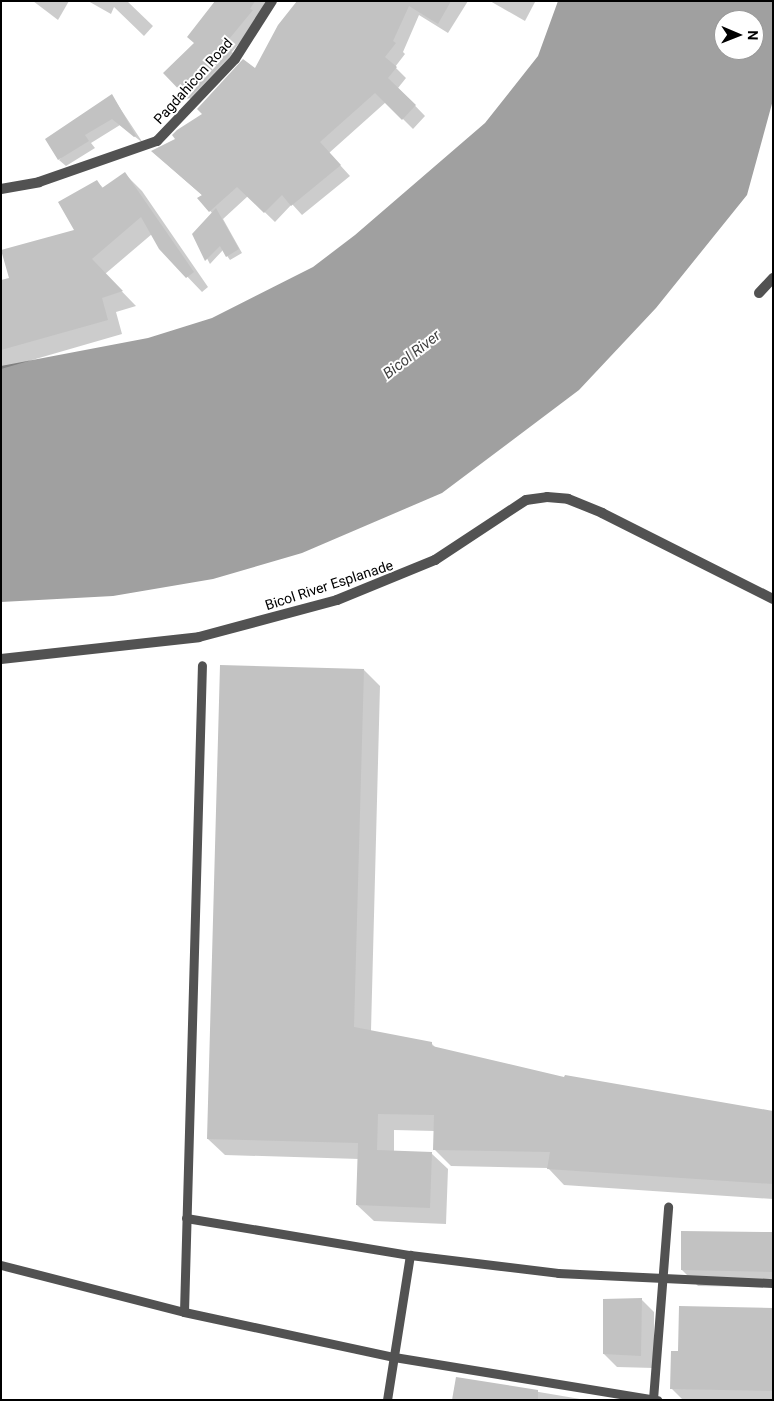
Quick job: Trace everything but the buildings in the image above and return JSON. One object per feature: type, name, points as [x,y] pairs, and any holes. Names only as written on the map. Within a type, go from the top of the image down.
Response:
[{"type":"street","name":"Pagdahicon Road","points":[[1,189],[40,182],[157,141],[235,59],[272,1]]},
{"type":"street","points":[[759,293],[773,278]]},
{"type":"street","name":"Bicol River Esplanade","points":[[1,659],[198,637],[337,600],[435,560],[518,504],[547,497],[568,499],[602,513],[773,599]]},
{"type":"lane","points":[[184,1312],[202,665]]},
{"type":"lane","points":[[1,1265],[184,1312],[394,1357],[656,1399],[668,1207]]},
{"type":"lane","points":[[186,1218],[410,1255],[558,1273],[773,1283]]},
{"type":"lane","points":[[387,1400],[410,1255]]},
{"type":"water","name":"Bicol River","points":[[558,1],[773,1],[773,100],[747,195],[656,308],[579,390],[442,493],[302,553],[213,579],[113,596],[1,602],[1,366],[148,338],[212,318],[313,267],[355,235],[485,123],[538,56]]}]
